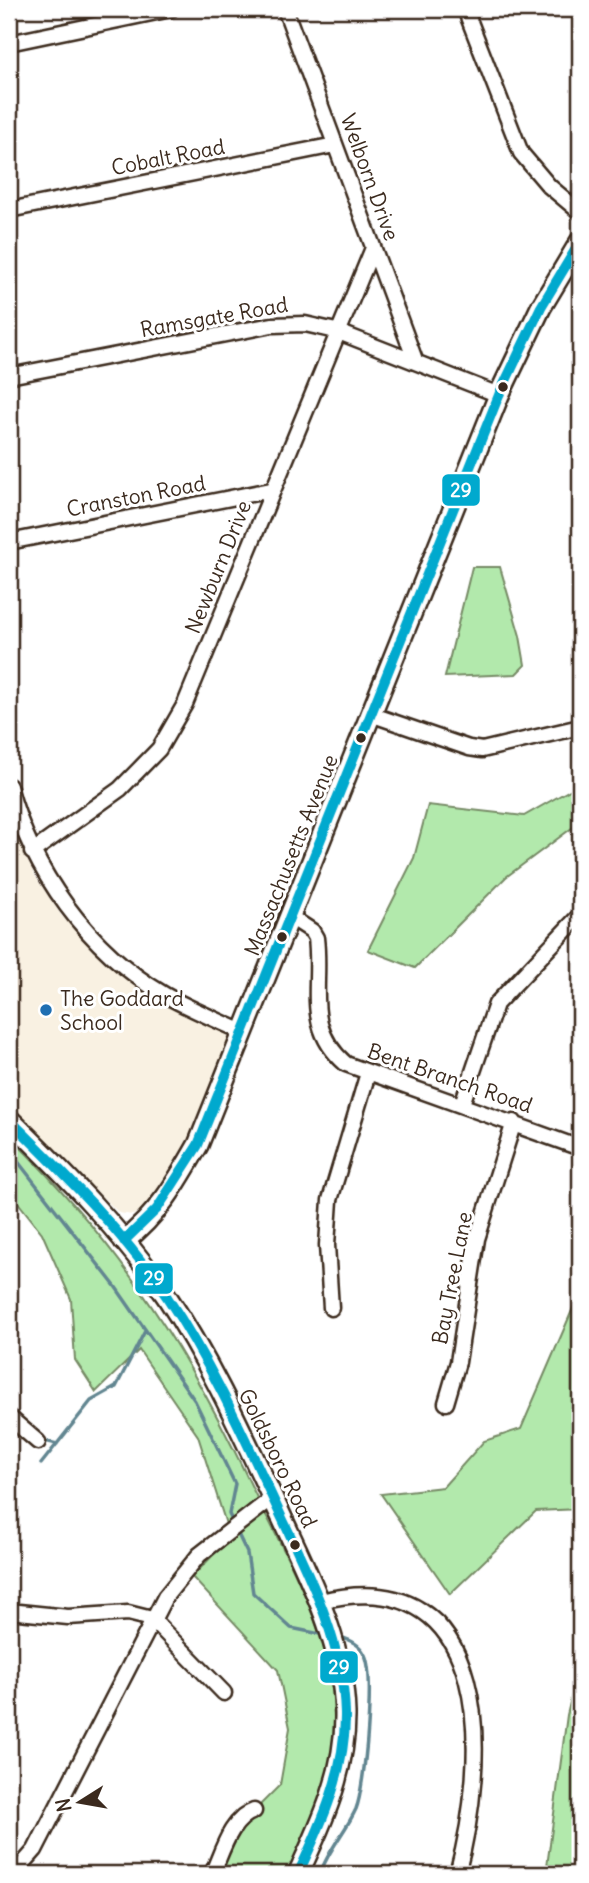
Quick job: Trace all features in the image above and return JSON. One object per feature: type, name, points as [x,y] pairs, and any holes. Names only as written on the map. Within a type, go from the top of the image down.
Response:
[{"type":"main road","name":"Massachusetts Avenue","points":[[124,1241],[146,1223],[172,1192],[198,1145],[292,918],[499,395],[541,307],[580,242]]},
{"type":"main road","name":"Goldsboro Road","points":[[9,1119],[51,1160],[124,1241],[165,1295],[195,1341],[321,1601],[333,1637],[343,1689],[342,1756],[328,1811],[298,1874]]},
{"type":"street","points":[[9,43],[113,15],[171,9]]},
{"type":"street","name":"Welborn Drive","points":[[285,9],[415,360]]},
{"type":"street","points":[[466,9],[521,153],[548,186],[580,212]]},
{"type":"street","name":"Cobalt Road","points":[[9,210],[335,145]]},
{"type":"street","name":"Newburn Drive","points":[[32,852],[120,789],[159,749],[185,704],[336,331],[373,248]]},
{"type":"street","name":"Ramsgate Road","points":[[9,376],[272,325],[305,324],[336,331],[499,395]]},
{"type":"street","name":"Cranston Road","points":[[9,542],[271,490]]},
{"type":"street","points":[[373,715],[482,750],[580,727]]},
{"type":"street","points":[[9,786],[32,852],[66,907],[113,958],[165,995],[243,1032]]},
{"type":"street","points":[[462,1104],[496,1004],[580,915]]},
{"type":"street","name":"Bent Branch Road","points":[[292,918],[313,931],[316,938],[317,1014],[323,1036],[346,1064],[514,1122],[580,1148]]},
{"type":"street","points":[[331,1308],[327,1245],[330,1200],[368,1073]]},
{"type":"street","name":"Bay Tree Lane","points":[[446,1403],[457,1362],[477,1239],[514,1122]]},
{"type":"street","points":[[9,1417],[38,1442]]},
{"type":"street","points":[[14,1874],[35,1850],[152,1619],[189,1564],[272,1497]]},
{"type":"street","points":[[321,1601],[354,1593],[396,1600],[436,1623],[449,1637],[462,1662],[472,1695],[474,1791],[457,1874]]},
{"type":"street","points":[[9,1611],[68,1617],[128,1612],[152,1619],[224,1693]]},
{"type":"street","points":[[212,1874],[236,1822],[243,1815],[254,1811]]},
{"type":"shaded area","points":[[15,833],[35,876],[61,915],[88,943],[121,971],[189,1015],[223,1031],[232,1040],[193,1137],[165,1183],[144,1209],[133,1215],[119,1213],[9,1106],[9,837]]},
{"type":"green space","points":[[472,567],[500,567],[520,636],[525,665],[516,674],[445,677]]},
{"type":"green space","points":[[575,787],[580,822],[506,877],[415,968],[368,950],[414,858],[428,805],[524,816]]},
{"type":"green space","points":[[9,1136],[87,1220],[120,1262],[180,1351],[207,1398],[258,1500],[226,1524],[198,1436],[139,1350],[96,1392],[75,1360],[71,1299],[42,1233],[9,1191]]},
{"type":"green space","points":[[580,1292],[580,1509],[536,1511],[450,1594],[381,1494],[443,1487],[484,1441],[521,1429]]},
{"type":"green space","points":[[265,1513],[310,1607],[321,1640],[334,1706],[333,1741],[327,1776],[319,1801],[287,1874],[212,1874],[236,1822],[254,1811],[280,1785],[290,1728],[278,1670],[192,1577],[218,1550]]},
{"type":"green space","points":[[580,1661],[580,1874],[546,1874],[567,1715]]},
{"type":"waterway","points":[[9,1150],[115,1286],[195,1401],[235,1484],[229,1514],[233,1523]]},
{"type":"waterway","points":[[41,1464],[91,1401],[116,1387],[145,1331]]},
{"type":"waterway","points":[[45,1441],[57,1444]]},
{"type":"waterway","points":[[236,1530],[247,1553],[253,1593],[291,1628],[325,1635]]},
{"type":"waterway","points":[[320,1874],[356,1809],[363,1778],[368,1731],[369,1685],[365,1655],[358,1645],[340,1637]]},
{"type":"transit line","name":"29","points":[[124,1241],[157,1209],[198,1145],[499,395],[541,307],[580,242]]},
{"type":"transit line","name":"29","points":[[9,1119],[132,1249],[184,1323],[229,1405],[324,1612],[343,1687],[344,1734],[331,1796],[298,1874]]},
{"type":"place","name":"The Goddard School","points":[[46,1010]]}]
